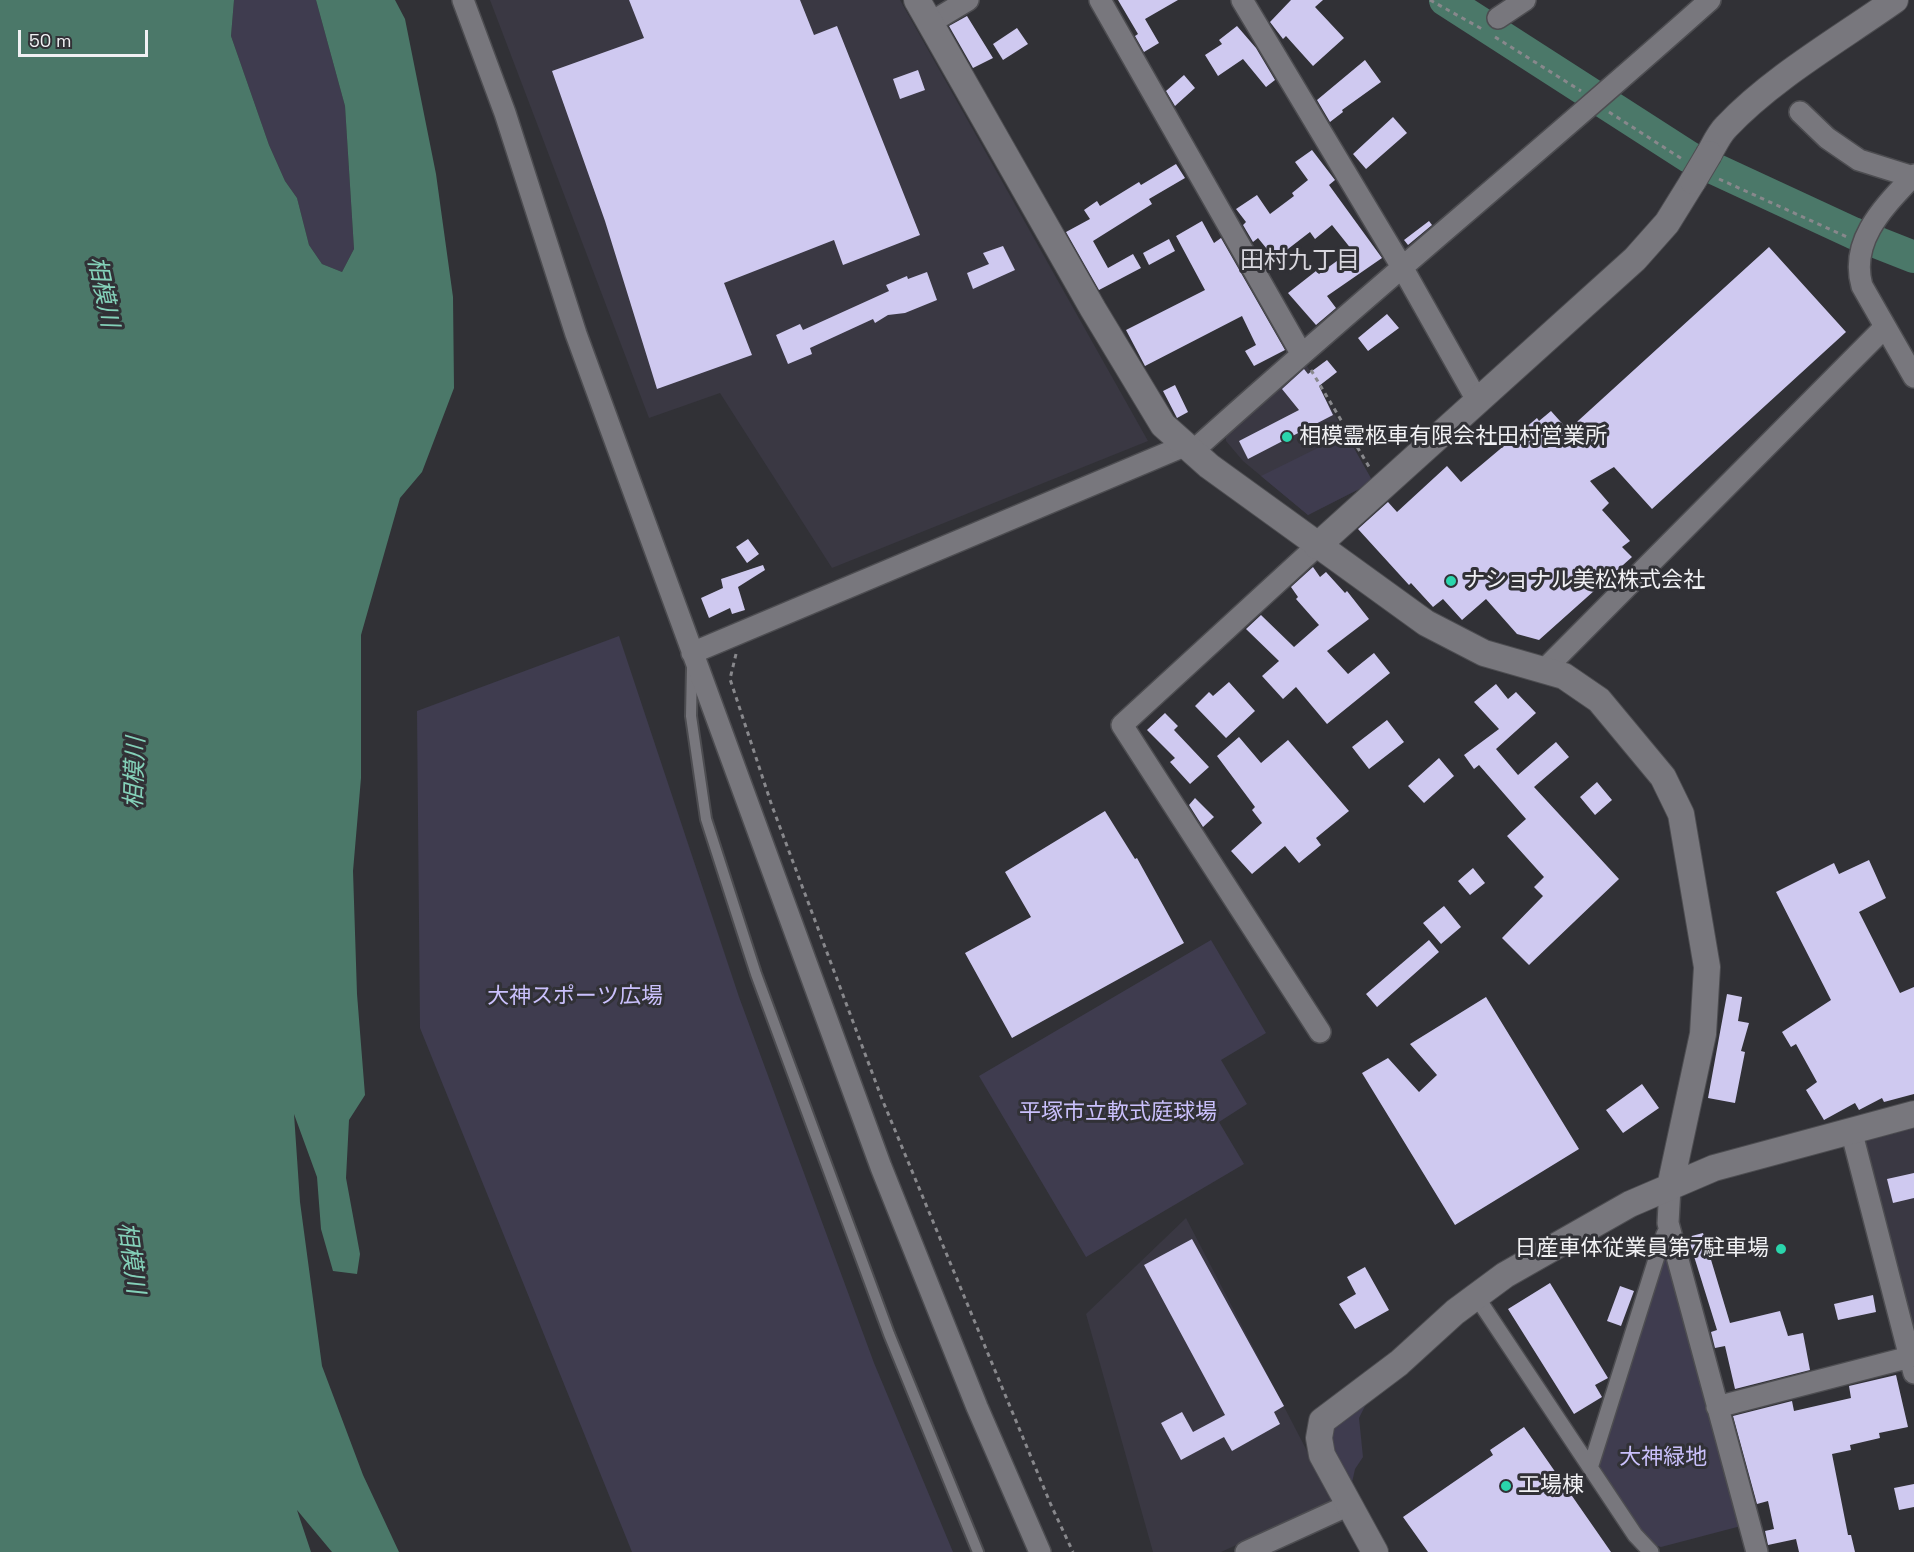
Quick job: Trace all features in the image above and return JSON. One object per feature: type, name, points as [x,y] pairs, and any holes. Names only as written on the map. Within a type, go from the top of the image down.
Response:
[{"type":"street","points":[[463,0],[504,113],[568,312],[881,1167],[977,1407],[1040,1552]]},
{"type":"street","points":[[917,0],[1098,319],[1163,425],[1188,449],[1317,546],[1426,623],[1484,653],[1564,676],[1599,700],[1663,777],[1681,814],[1700,908],[1707,967],[1702,1034],[1670,1187],[1666,1228],[1591,1465]]},
{"type":"street","points":[[930,24],[968,0]]},
{"type":"street","points":[[1100,0],[1301,353]]},
{"type":"street","points":[[1242,0],[1402,267],[1478,402]]},
{"type":"street","points":[[1498,18],[1525,0]]},
{"type":"street","points":[[692,653],[1188,449],[1595,103],[1688,7],[1710,0]]},
{"type":"street","points":[[1320,1032],[1122,725],[1635,259],[1667,223],[1724,128],[1813,56],[1895,0]]},
{"type":"street","points":[[1800,112],[1827,138],[1859,160],[1913,176],[1869,227],[1862,244],[1857,270],[1862,286],[1914,377]]},
{"type":"street","points":[[1544,670],[1885,327]]},
{"type":"street","points":[[1375,1552],[1322,1455],[1319,1438],[1323,1421],[1399,1363],[1455,1312],[1505,1275],[1611,1214],[1714,1168],[1914,1114]]},
{"type":"street","points":[[1718,1407],[1912,1365],[1851,1130]]},
{"type":"street","points":[[1666,1228],[1757,1552]]},
{"type":"street","points":[[1482,1305],[1591,1465],[1635,1535],[1651,1552]]},
{"type":"street","points":[[1246,1552],[1349,1505]]},
{"type":"lane","points":[[692,653],[691,716],[706,819],[756,974],[877,1300],[978,1552]]},
{"type":"path","points":[[1430,0],[1495,37],[1700,168],[1862,244]]},
{"type":"path","points":[[1301,353],[1381,489]]},
{"type":"path","points":[[741,632],[730,679],[772,806],[882,1099],[1073,1552]]},
{"type":"shaded area","points":[[490,0],[900,0],[1148,441],[832,568],[720,393],[649,418]]},
{"type":"shaded area","name":"相模霊柩車有限会社田村営業所","points":[[1300,365],[1307,366],[1373,482],[1308,515],[1243,461],[1226,441],[1226,432]]},
{"type":"shaded area","points":[[1914,1128],[1914,1347],[1863,1146],[1867,1140]]},
{"type":"shaded area","points":[[1186,1218],[1333,1501],[1221,1552],[1153,1552],[1086,1314]]},
{"type":"green space","points":[[234,0],[316,0],[345,106],[354,249],[342,272],[322,264],[309,245],[297,198],[285,181],[269,145],[231,36]]},
{"type":"green space","points":[[1346,434],[1373,482],[1308,515],[1261,476]]},
{"type":"green space","name":"大神スポーツ広場","points":[[619,636],[739,997],[874,1363],[953,1552],[632,1552],[420,1028],[417,711]]},
{"type":"green space","name":"平塚市立軟式庭球場","points":[[1211,940],[1266,1033],[1221,1060],[1247,1104],[1219,1122],[1244,1164],[1086,1257],[979,1076]]},
{"type":"green space","name":"大神緑地","points":[[1667,1239],[1741,1526],[1661,1547],[1644,1542],[1599,1465]]},
{"type":"green space","points":[[1367,1402],[1359,1418],[1363,1457],[1355,1469],[1351,1487],[1332,1456],[1330,1427]]},
{"type":"water","name":"相模川","points":[[0,0],[234,0],[231,36],[269,145],[285,181],[297,198],[309,245],[322,264],[342,272],[354,249],[345,106],[316,0],[395,0],[405,19],[436,174],[453,297],[454,388],[422,472],[400,498],[361,635],[361,778],[353,871],[357,994],[365,1095],[349,1120],[346,1178],[360,1254],[357,1274],[333,1271],[321,1229],[317,1177],[294,1114],[300,1202],[322,1366],[363,1475],[399,1552],[332,1552],[297,1510],[311,1552],[0,1552]]},
{"type":"building","points":[[629,0],[800,0],[814,35],[837,26],[920,235],[843,265],[834,240],[724,283],[752,355],[657,389],[605,221],[552,71],[644,38]]},
{"type":"building","points":[[1118,0],[1178,0],[1145,19],[1159,43],[1144,52],[1135,36],[1138,34]]},
{"type":"building","points":[[1291,0],[1323,0],[1315,7],[1344,38],[1313,66],[1286,36],[1283,39],[1270,22]]},
{"type":"building","points":[[967,16],[993,58],[973,68],[949,26]]},
{"type":"building","points":[[1237,26],[1256,48],[1275,80],[1266,87],[1243,59],[1218,76],[1205,55],[1222,44],[1219,40]]},
{"type":"building","points":[[1017,28],[1028,44],[1003,60],[993,44]]},
{"type":"building","points":[[1365,60],[1381,82],[1342,110],[1343,112],[1330,122],[1317,100]]},
{"type":"building","points":[[918,70],[925,90],[900,99],[893,79]]},
{"type":"building","points":[[1184,75],[1195,88],[1175,106],[1166,91]]},
{"type":"building","points":[[1393,117],[1407,133],[1366,169],[1353,154]]},
{"type":"building","points":[[1312,150],[1335,180],[1329,185],[1382,258],[1327,296],[1336,308],[1316,325],[1288,293],[1316,271],[1319,274],[1352,250],[1332,225],[1315,239],[1310,232],[1275,259],[1258,238],[1253,242],[1243,225],[1246,222],[1236,209],[1257,195],[1270,214],[1294,196],[1292,193],[1308,180],[1295,162]]},
{"type":"building","points":[[1176,164],[1185,178],[1149,199],[1152,204],[1093,241],[1108,268],[1133,254],[1141,268],[1099,290],[1066,232],[1090,219],[1084,210],[1097,201],[1100,206],[1139,182],[1141,185]]},
{"type":"building","points":[[1202,221],[1214,243],[1221,238],[1285,350],[1254,366],[1245,351],[1256,345],[1242,316],[1145,366],[1126,330],[1205,290],[1176,236]]},
{"type":"building","points":[[1429,221],[1432,225],[1408,245],[1404,240]]},
{"type":"building","points":[[1169,239],[1175,251],[1149,265],[1143,253]]},
{"type":"building","points":[[1003,246],[1015,270],[973,289],[967,273],[989,264],[983,253]]},
{"type":"building","points":[[1769,247],[1846,332],[1652,509],[1614,467],[1590,481],[1609,503],[1602,510],[1630,541],[1622,547],[1632,557],[1539,640],[1517,634],[1486,599],[1462,620],[1443,599],[1433,607],[1411,583],[1409,585],[1358,529],[1388,502],[1397,512],[1447,466],[1461,482],[1537,418],[1539,421],[1551,411],[1568,430]]},
{"type":"building","points":[[927,272],[937,300],[905,313],[888,315],[875,323],[873,319],[810,348],[812,354],[788,364],[776,335],[800,324],[803,330],[889,291],[886,285],[907,276],[908,279]]},
{"type":"building","points":[[1387,314],[1399,328],[1368,351],[1358,338]]},
{"type":"building","points":[[1327,360],[1337,372],[1319,386],[1333,415],[1248,459],[1239,441],[1299,410],[1282,389],[1304,369],[1308,374]]},
{"type":"building","points":[[1175,385],[1188,412],[1177,418],[1163,391]]},
{"type":"building","points":[[748,539],[759,554],[747,563],[736,547]]},
{"type":"building","points":[[763,565],[765,570],[738,587],[745,610],[732,614],[730,608],[709,618],[701,598],[723,588],[721,579]]},
{"type":"building","points":[[1313,567],[1320,577],[1326,572],[1345,593],[1347,591],[1369,619],[1327,651],[1348,674],[1374,653],[1390,673],[1327,724],[1296,687],[1283,699],[1262,676],[1279,661],[1246,629],[1261,615],[1294,647],[1319,625],[1296,599],[1298,597],[1291,587]]},
{"type":"building","points":[[1229,682],[1255,711],[1226,738],[1195,706],[1209,692],[1213,696]]},
{"type":"building","points":[[1496,684],[1508,699],[1516,692],[1536,713],[1496,749],[1518,775],[1556,742],[1569,757],[1534,787],[1619,879],[1529,965],[1502,938],[1543,896],[1534,887],[1544,877],[1507,836],[1526,819],[1479,765],[1474,769],[1464,755],[1499,729],[1474,702]]},
{"type":"building","points":[[1165,713],[1178,726],[1174,730],[1209,767],[1190,784],[1170,762],[1175,758],[1147,730]]},
{"type":"building","points":[[1387,720],[1404,742],[1369,769],[1352,747]]},
{"type":"building","points":[[1239,737],[1261,763],[1288,740],[1349,811],[1316,838],[1321,845],[1299,863],[1285,846],[1252,874],[1231,851],[1262,823],[1252,810],[1255,807],[1217,756]]},
{"type":"building","points":[[1439,758],[1454,776],[1424,803],[1408,786]]},
{"type":"building","points":[[1597,782],[1612,800],[1595,815],[1580,797]]},
{"type":"building","points":[[1195,798],[1214,817],[1203,827],[1189,805]]},
{"type":"building","points":[[1105,811],[1135,859],[1137,858],[1184,943],[1012,1038],[965,953],[1031,917],[1005,872]]},
{"type":"building","points":[[1869,860],[1886,898],[1859,912],[1900,993],[1914,987],[1914,1094],[1884,1102],[1882,1098],[1859,1110],[1855,1103],[1824,1120],[1806,1090],[1817,1082],[1796,1044],[1791,1047],[1782,1032],[1831,1000],[1776,892],[1834,863],[1839,874]]},
{"type":"building","points":[[1473,868],[1485,883],[1470,895],[1458,881]]},
{"type":"building","points":[[1444,906],[1461,927],[1441,944],[1423,923]]},
{"type":"building","points":[[1429,940],[1439,952],[1377,1007],[1366,994]]},
{"type":"building","points":[[1727,994],[1742,997],[1738,1021],[1749,1023],[1741,1051],[1745,1052],[1735,1103],[1708,1098]]},
{"type":"building","points":[[1486,997],[1579,1149],[1455,1225],[1362,1073],[1388,1058],[1419,1092],[1437,1075],[1410,1044]]},
{"type":"building","points":[[1642,1084],[1659,1108],[1623,1133],[1606,1110]]},
{"type":"building","points":[[1914,1173],[1914,1198],[1893,1203],[1887,1179]]},
{"type":"building","points":[[1703,1233],[1730,1323],[1780,1311],[1788,1336],[1803,1333],[1810,1370],[1735,1389],[1725,1346],[1715,1348],[1711,1332],[1717,1330],[1688,1237]]},
{"type":"building","points":[[1192,1239],[1284,1406],[1274,1412],[1280,1424],[1232,1451],[1224,1437],[1181,1460],[1161,1423],[1182,1412],[1193,1432],[1225,1415],[1144,1265]]},
{"type":"building","points":[[1365,1267],[1389,1310],[1355,1329],[1339,1304],[1356,1294],[1347,1277]]},
{"type":"building","points":[[1550,1283],[1608,1378],[1595,1385],[1602,1397],[1574,1414],[1508,1309]]},
{"type":"building","points":[[1620,1286],[1634,1291],[1621,1326],[1607,1321]]},
{"type":"building","points":[[1873,1295],[1876,1312],[1838,1320],[1834,1304]]},
{"type":"building","points":[[1896,1375],[1908,1427],[1879,1433],[1880,1438],[1850,1445],[1851,1450],[1832,1454],[1848,1535],[1851,1535],[1855,1552],[1799,1552],[1796,1539],[1768,1545],[1765,1531],[1774,1529],[1768,1501],[1757,1504],[1733,1416],[1792,1401],[1794,1411],[1851,1398],[1849,1386]]},
{"type":"building","name":"工場棟","points":[[1524,1427],[1611,1552],[1428,1552],[1403,1517],[1493,1455],[1490,1450]]},
{"type":"building","points":[[1914,1484],[1914,1507],[1899,1510],[1894,1488]]},
{"type":"waterway","points":[[1445,0],[1689,157],[1853,233],[1914,257]]},
{"type":"place","name":"相模霊柩車有限会社田村営業所","points":[[1287,437]]},
{"type":"place","name":"ナショナル美松株式会社","points":[[1451,581]]},
{"type":"place","name":"日産車体従業員第7駐車場","points":[[1781,1249]]},
{"type":"place","name":"工場棟","points":[[1506,1486]]},
{"type":"district","name":"田村九丁目","points":[[1300,261]]}]
